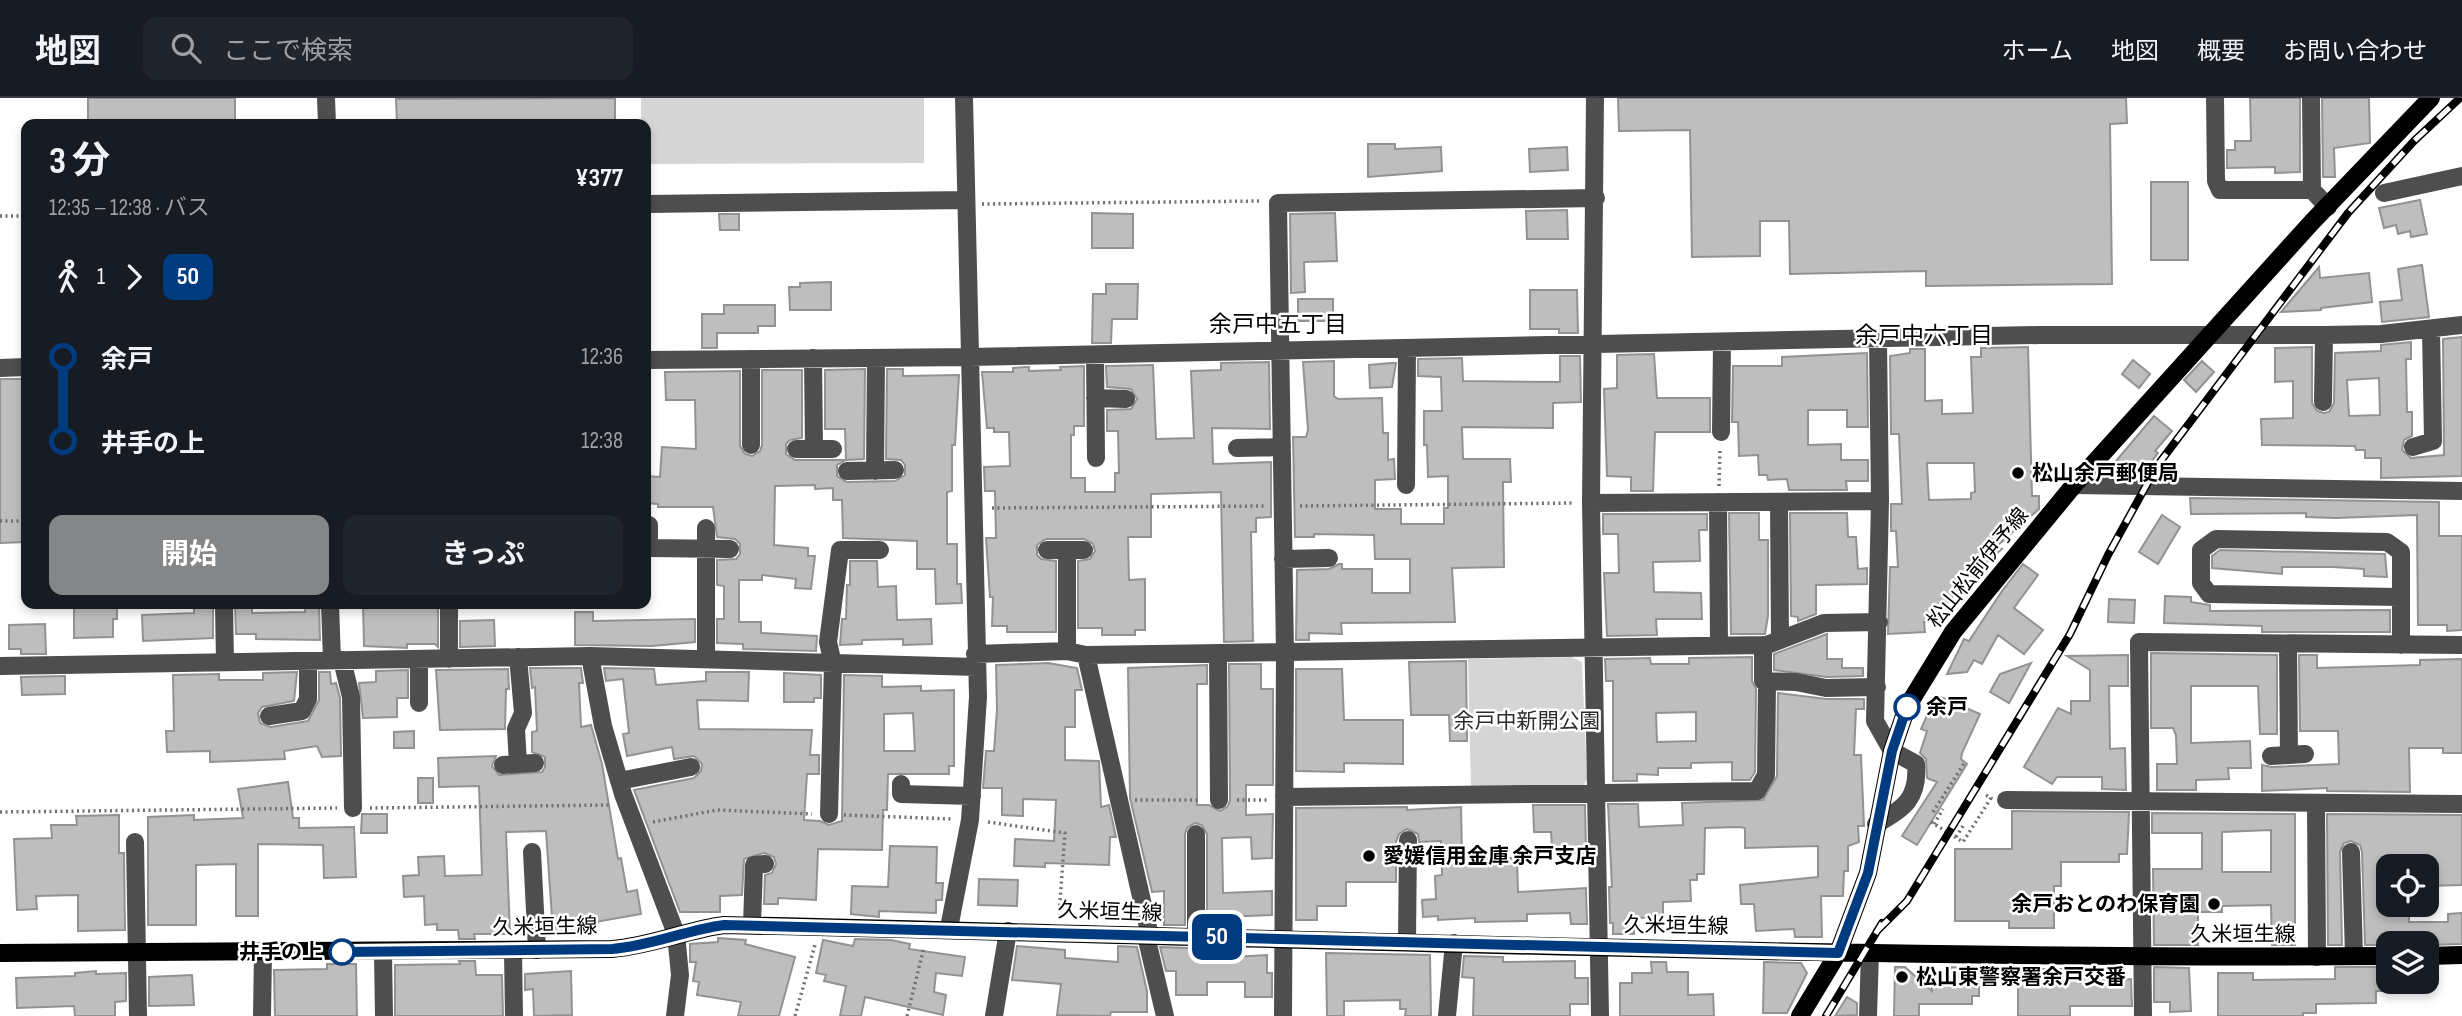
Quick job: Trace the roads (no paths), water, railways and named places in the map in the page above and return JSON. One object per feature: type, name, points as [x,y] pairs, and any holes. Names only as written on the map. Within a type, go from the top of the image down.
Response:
[{"type":"main road","name":"松山松前伊予線","points":[[1800,1016],[1838,953],[1868,873],[1892,751],[1907,707],[1953,632],[2074,485],[2328,206],[2431,98]]},
{"type":"main road","name":"久米垣生線","points":[[0,953],[513,951],[634,947],[676,934],[724,925],[949,928],[1148,936],[1838,953],[2089,953],[2142,957],[2376,956]]},
{"type":"main road","points":[[2439,956],[2462,956]]},
{"type":"street","points":[[326,98],[327,119]]},
{"type":"street","points":[[949,928],[970,820],[976,660],[964,98]]},
{"type":"street","points":[[1595,98],[1591,503],[1600,1016]]},
{"type":"street","points":[[2215,98],[2216,181],[2220,190],[2312,190]]},
{"type":"street","points":[[2311,98],[2312,190],[2328,206]]},
{"type":"street","points":[[2384,193],[2462,176]]},
{"type":"street","points":[[1283,1016],[1285,653],[1278,203],[1596,198]]},
{"type":"street","points":[[651,204],[966,202]]},
{"type":"street","points":[[651,360],[1095,355],[2039,335],[2324,335],[2462,325]]},
{"type":"street","points":[[2413,447],[2433,442],[2431,329]]},
{"type":"street","points":[[2323,402],[2324,335]]},
{"type":"street","points":[[1876,824],[1904,809],[1918,780],[1916,764],[1892,751],[1875,721],[1880,502],[1878,340]]},
{"type":"street","points":[[1721,432],[1722,342]]},
{"type":"street","points":[[1406,485],[1407,348]]},
{"type":"street","points":[[1095,355],[1096,458]]},
{"type":"street","points":[[813,358],[805,449],[834,449]]},
{"type":"street","points":[[876,358],[876,471]]},
{"type":"street","points":[[751,359],[753,445]]},
{"type":"street","points":[[0,368],[21,368]]},
{"type":"street","points":[[1095,398],[1126,399]]},
{"type":"street","points":[[1237,448],[1282,447]]},
{"type":"street","points":[[847,471],[895,470]]},
{"type":"street","points":[[2074,485],[2462,491]]},
{"type":"street","points":[[1718,502],[1719,646]]},
{"type":"street","points":[[1779,502],[1771,643],[1763,681],[1796,682],[1826,688],[1877,687]]},
{"type":"street","points":[[1591,503],[1880,502]]},
{"type":"street","points":[[706,528],[706,658]]},
{"type":"street","points":[[2401,597],[2209,594],[2201,583],[2202,550],[2216,540],[2387,542],[2401,552],[2401,597],[2401,645]]},
{"type":"street","points":[[651,548],[730,549]]},
{"type":"street","points":[[828,814],[833,664],[828,642],[840,550],[880,550]]},
{"type":"street","points":[[1047,550],[1075,550],[1067,651]]},
{"type":"street","points":[[1283,559],[1329,558]]},
{"type":"street","points":[[224,609],[225,662]]},
{"type":"street","points":[[331,609],[337,660],[351,697],[354,808]]},
{"type":"street","points":[[449,609],[449,659]]},
{"type":"street","points":[[0,666],[590,656],[833,664],[976,660],[1067,651],[1086,655],[1593,649],[1771,643],[1824,623],[1879,622]]},
{"type":"street","points":[[2143,1016],[2139,642],[2462,645]]},
{"type":"street","points":[[2288,644],[2288,755]]},
{"type":"street","points":[[1218,654],[1219,800]]},
{"type":"street","points":[[1086,655],[1166,1016]]},
{"type":"street","points":[[590,656],[603,726],[619,781],[676,934],[680,975],[675,1016]]},
{"type":"street","points":[[518,657],[523,713],[516,729],[519,764]]},
{"type":"street","points":[[419,659],[419,703]]},
{"type":"street","points":[[269,716],[302,711],[308,699],[308,662]]},
{"type":"street","points":[[1284,797],[1757,791],[1766,775],[1767,682]]},
{"type":"street","points":[[619,781],[691,767]]},
{"type":"street","points":[[901,783],[901,794],[972,796]]},
{"type":"street","points":[[2006,800],[2462,804]]},
{"type":"street","points":[[2316,804],[2317,957]]},
{"type":"street","points":[[1196,834],[1196,937]]},
{"type":"street","points":[[1407,942],[1408,840]]},
{"type":"street","points":[[135,842],[138,1016]]},
{"type":"street","points":[[532,852],[537,950]]},
{"type":"street","points":[[2351,852],[2354,956]]},
{"type":"street","points":[[752,926],[754,864],[765,864]]},
{"type":"street","points":[[994,1016],[1008,931]]},
{"type":"street","points":[[1447,1016],[1454,943]]},
{"type":"street","points":[[513,951],[514,1016]]},
{"type":"street","points":[[262,952],[262,1016]]},
{"type":"street","points":[[383,952],[384,1016]]},
{"type":"street","points":[[1868,1016],[1870,953]]},
{"type":"railway","points":[[1877,931],[1907,901],[2070,634],[2108,555],[2157,466],[2348,213],[2414,141],[2460,98]]},
{"type":"railway","points":[[1826,1016],[1882,923]]},
{"type":"place","name":"松山余戸郵便局","points":[[2018,473]]},
{"type":"place","name":"余戸","points":[[1907,707]]},
{"type":"place","name":"愛媛信用金庫 余戸支店","points":[[1369,856]]},
{"type":"place","name":"余戸おとのわ保育園","points":[[2214,904]]},
{"type":"place","name":"井手の上","points":[[342,952]]},
{"type":"place","name":"松山東警察署余戸交番","points":[[1902,977]]},
{"type":"district","name":"余戸中五丁目","points":[[1278,325]]},
{"type":"district","name":"余戸中六丁目","points":[[1924,336]]},
{"type":"park label","name":"余戸中新開公園","points":[[1527,721]]}]
